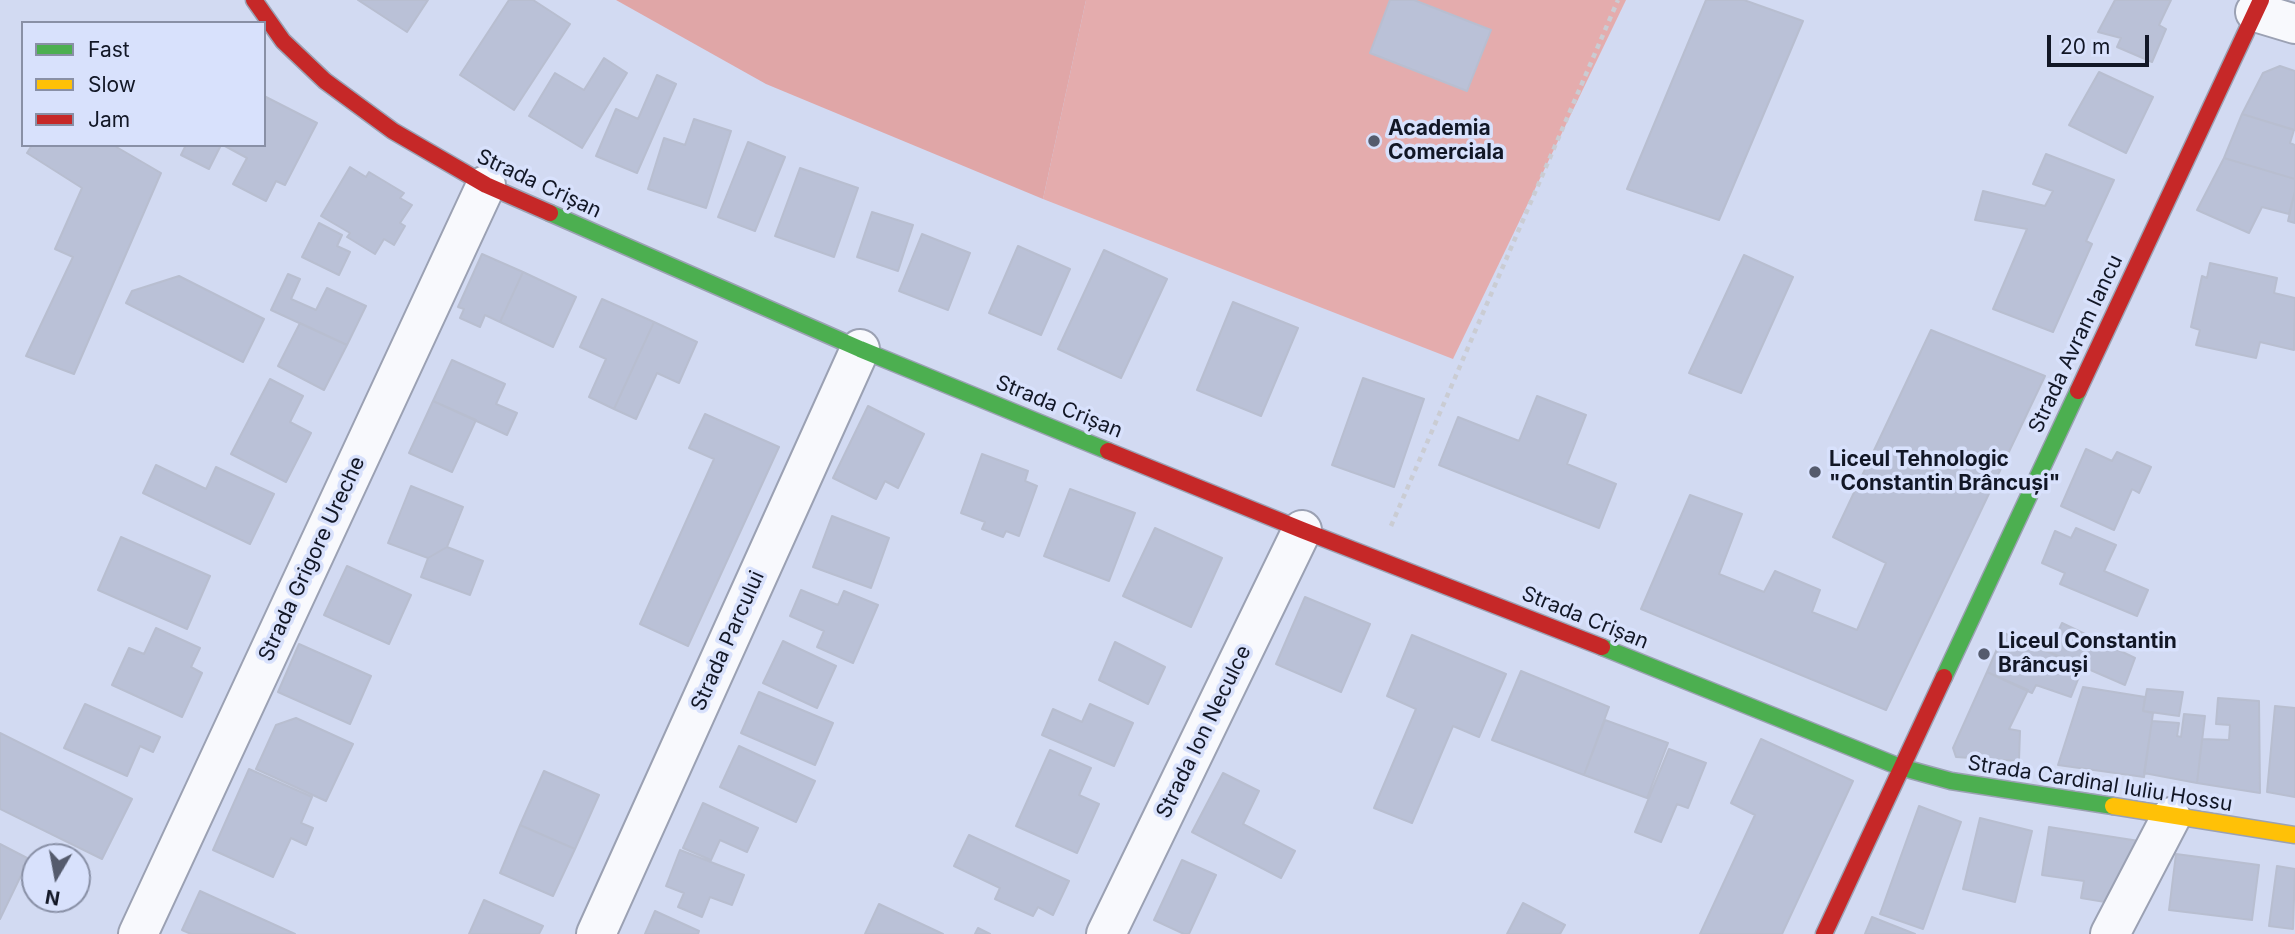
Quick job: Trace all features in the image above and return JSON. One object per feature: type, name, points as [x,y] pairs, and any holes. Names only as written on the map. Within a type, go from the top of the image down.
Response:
[{"type":"street","name":"Strada Crișan","points":[[254,0],[283,41],[325,81],[393,131],[486,185],[860,349],[1303,530],[1900,767]]},
{"type":"street","points":[[2258,6],[2295,24]]},
{"type":"street","name":"Strada Avram Iancu","points":[[1824,934],[2258,6]]},
{"type":"street","name":"Strada Grigore Ureche","points":[[138,934],[486,185]]},
{"type":"street","name":"Strada Parcului","points":[[596,934],[860,349]]},
{"type":"street","name":"Strada Ion Neculce","points":[[1106,934],[1303,530]]},
{"type":"street","name":"Strada Cardinal Iuliu Hossu","points":[[1900,767],[1951,781],[2295,835]]},
{"type":"street","points":[[2110,934],[2171,817]]},
{"type":"path","points":[[1378,558],[1618,0]]},
{"type":"shaded area","points":[[616,0],[1086,0],[1043,199],[766,84]]},
{"type":"shaded area","points":[[1086,0],[1626,0],[1453,359],[1043,199]]},
{"type":"building","points":[[358,0],[428,0],[407,32]]},
{"type":"building","points":[[509,0],[533,0],[570,24],[514,110],[460,75]]},
{"type":"building","points":[[1390,0],[1414,0],[1491,30],[1467,91],[1370,53]]},
{"type":"building","points":[[1706,0],[1744,0],[1803,21],[1719,220],[1627,189]]},
{"type":"building","points":[[2115,0],[2171,0],[2159,25],[2166,29],[2152,62],[2117,47],[2121,38],[2098,32]]},
{"type":"building","points":[[604,58],[627,73],[582,148],[529,116],[555,73],[584,90]]},
{"type":"building","points":[[2280,66],[2295,71],[2295,130],[2242,114],[2263,73]]},
{"type":"building","points":[[2099,72],[2153,97],[2126,153],[2069,125]]},
{"type":"building","points":[[657,75],[676,84],[637,173],[596,156],[616,109],[638,119]]},
{"type":"building","points":[[266,97],[317,123],[285,185],[276,181],[266,201],[233,184],[247,158],[227,147],[266,147]]},
{"type":"building","points":[[2242,114],[2294,130],[2290,143],[2295,145],[2295,179],[2224,158]]},
{"type":"building","points":[[694,119],[731,131],[706,208],[648,189],[664,138],[685,145]]},
{"type":"building","points":[[748,142],[785,157],[755,231],[718,217]]},
{"type":"building","points":[[31,147],[116,147],[161,173],[74,374],[26,356],[73,257],[55,249],[82,188],[27,153]]},
{"type":"building","points":[[185,147],[220,147],[209,169],[181,155]]},
{"type":"building","points":[[2046,154],[2114,180],[2086,241],[2092,244],[2053,332],[1993,309],[2027,229],[1975,220],[1983,191],[2045,206],[2053,191],[2033,184]]},
{"type":"building","points":[[2224,158],[2295,179],[2289,214],[2262,207],[2249,233],[2197,210]]},
{"type":"building","points":[[350,167],[366,177],[369,172],[404,193],[400,198],[412,205],[400,223],[405,226],[394,245],[384,239],[375,254],[347,237],[350,233],[321,216]]},
{"type":"building","points":[[800,168],[858,188],[834,257],[775,236]]},
{"type":"building","points":[[2295,191],[2295,223],[2288,221]]},
{"type":"building","points":[[872,212],[913,225],[898,271],[857,257]]},
{"type":"building","points":[[319,223],[342,235],[337,246],[350,252],[339,275],[302,257]]},
{"type":"building","points":[[922,234],[970,253],[948,310],[899,291]]},
{"type":"building","points":[[1018,246],[1070,269],[1041,335],[989,313]]},
{"type":"building","points":[[1104,250],[1167,279],[1121,378],[1058,349]]},
{"type":"building","points":[[482,254],[523,272],[500,322],[485,315],[480,327],[460,318],[464,309],[458,307]]},
{"type":"building","points":[[1744,255],[1793,277],[1741,393],[1689,373]]},
{"type":"building","points":[[2210,263],[2277,278],[2274,293],[2295,298],[2294,350],[2260,342],[2256,358],[2196,345],[2200,330],[2191,327],[2202,276],[2207,278]]},
{"type":"building","points":[[523,272],[576,297],[553,347],[500,322]]},
{"type":"building","points":[[288,274],[300,279],[291,299],[316,310],[327,288],[366,306],[347,345],[271,310]]},
{"type":"building","points":[[179,276],[264,319],[243,362],[126,303],[132,291]]},
{"type":"building","points":[[602,299],[654,322],[614,409],[589,397],[606,359],[580,347]]},
{"type":"building","points":[[1233,302],[1298,328],[1261,416],[1197,390]]},
{"type":"building","points":[[654,322],[697,342],[679,383],[657,373],[636,419],[614,409]]},
{"type":"building","points":[[300,323],[347,345],[324,390],[278,366]]},
{"type":"building","points":[[1931,330],[2045,376],[1886,710],[1641,609],[1690,495],[1742,514],[1719,574],[1764,592],[1775,571],[1820,590],[1812,612],[1857,630],[1886,563],[1833,537]]},
{"type":"building","points":[[452,360],[505,384],[496,404],[517,413],[507,435],[433,401]]},
{"type":"building","points":[[1363,378],[1424,399],[1394,487],[1332,465]]},
{"type":"building","points":[[270,379],[303,396],[290,422],[311,433],[286,482],[231,454]]},
{"type":"building","points":[[1537,396],[1586,415],[1567,464],[1616,484],[1599,528],[1439,465],[1458,417],[1519,441]]},
{"type":"building","points":[[433,401],[476,420],[452,472],[409,453]]},
{"type":"building","points":[[868,406],[924,434],[898,488],[885,481],[876,499],[833,478]]},
{"type":"building","points":[[705,414],[779,447],[688,646],[640,624],[714,459],[689,448]]},
{"type":"building","points":[[2086,449],[2112,461],[2117,452],[2151,467],[2139,493],[2132,489],[2114,530],[2061,506]]},
{"type":"building","points":[[982,454],[1028,471],[1025,481],[1037,486],[1019,536],[1006,531],[1003,537],[982,529],[985,522],[961,513]]},
{"type":"building","points":[[156,465],[206,489],[216,467],[274,494],[250,544],[143,493]]},
{"type":"building","points":[[411,486],[463,507],[447,547],[428,558],[388,543]]},
{"type":"building","points":[[1070,489],[1135,513],[1109,581],[1044,556]]},
{"type":"building","points":[[832,516],[889,538],[871,588],[813,567]]},
{"type":"building","points":[[1155,528],[1222,558],[1191,627],[1123,596]]},
{"type":"building","points":[[2076,528],[2116,545],[2104,571],[2148,590],[2137,616],[2060,584],[2065,573],[2042,563],[2055,531],[2071,538]]},
{"type":"building","points":[[121,537],[210,576],[187,629],[98,590]]},
{"type":"building","points":[[447,547],[483,561],[470,595],[421,577],[428,558]]},
{"type":"building","points":[[347,566],[411,595],[389,644],[324,615]]},
{"type":"building","points":[[801,590],[838,605],[844,591],[878,605],[853,663],[817,647],[824,631],[790,616]]},
{"type":"building","points":[[1305,597],[1370,624],[1341,692],[1276,664]]},
{"type":"building","points":[[2062,623],[2135,658],[2125,685],[2049,652]]},
{"type":"building","points":[[156,628],[200,648],[191,667],[202,673],[182,717],[112,685],[129,648],[144,654]]},
{"type":"building","points":[[2004,633],[2083,667],[2071,697],[2036,685],[2032,693],[1987,672]]},
{"type":"building","points":[[1412,635],[1506,674],[1479,737],[1453,726],[1412,823],[1374,808],[1416,709],[1387,696]]},
{"type":"building","points":[[783,641],[836,666],[817,708],[763,683]]},
{"type":"building","points":[[1115,642],[1165,667],[1148,704],[1099,680]]},
{"type":"building","points":[[299,644],[371,676],[350,724],[278,692]]},
{"type":"building","points":[[1521,671],[1609,707],[1584,775],[1492,740]]},
{"type":"building","points":[[1987,672],[2028,690],[2009,729],[2020,731],[2019,761],[1956,757],[1953,748]]},
{"type":"building","points":[[2083,687],[2145,697],[2143,711],[2153,713],[2144,777],[2058,765]]},
{"type":"building","points":[[2147,689],[2183,692],[2179,716],[2143,711]]},
{"type":"building","points":[[759,692],[833,723],[815,765],[741,733]]},
{"type":"building","points":[[2218,698],[2259,701],[2260,793],[2197,783],[2202,739],[2229,740],[2230,725],[2216,724]]},
{"type":"building","points":[[85,704],[160,737],[153,752],[140,746],[127,776],[64,748]]},
{"type":"building","points":[[1090,704],[1133,723],[1114,766],[1042,735],[1053,709],[1082,722]]},
{"type":"building","points":[[2275,706],[2295,708],[2295,797],[2267,792]]},
{"type":"building","points":[[2184,714],[2205,716],[2197,783],[2144,773],[2152,721],[2179,723],[2177,736],[2181,737]]},
{"type":"building","points":[[296,718],[353,744],[326,801],[256,769],[276,725]]},
{"type":"building","points":[[1605,720],[1668,743],[1647,798],[1584,775]]},
{"type":"building","points":[[0,733],[132,799],[102,859],[91,854],[91,843],[69,843],[0,809]]},
{"type":"building","points":[[1761,739],[1853,781],[1782,934],[1700,934],[1755,815],[1731,803]]},
{"type":"building","points":[[739,746],[815,781],[796,822],[720,787]]},
{"type":"building","points":[[1669,749],[1706,763],[1688,808],[1677,804],[1661,842],[1635,832]]},
{"type":"building","points":[[1050,750],[1091,768],[1079,795],[1099,804],[1077,853],[1016,826]]},
{"type":"building","points":[[249,769],[312,797],[301,823],[313,828],[306,845],[291,838],[273,877],[213,850]]},
{"type":"building","points":[[544,771],[599,795],[575,849],[520,825]]},
{"type":"building","points":[[1223,773],[1259,791],[1243,824],[1295,851],[1281,878],[1192,832]]},
{"type":"building","points":[[703,803],[758,828],[747,852],[720,840],[711,860],[683,848]]},
{"type":"building","points":[[1919,806],[1961,822],[1923,929],[1880,914]]},
{"type":"building","points":[[1980,818],[2032,831],[2015,902],[1963,889]]},
{"type":"building","points":[[520,825],[575,849],[553,896],[500,873]]},
{"type":"building","points":[[2049,827],[2139,841],[2105,902],[2081,898],[2084,881],[2042,875]]},
{"type":"building","points":[[969,835],[1069,881],[1053,915],[1038,907],[1033,916],[995,899],[1000,888],[954,866]]},
{"type":"building","points":[[0,844],[21,855],[21,876],[0,919]]},
{"type":"building","points":[[680,850],[744,875],[732,905],[710,897],[702,917],[678,907],[684,893],[666,886]]},
{"type":"building","points":[[2176,854],[2259,865],[2252,920],[2169,910]]},
{"type":"building","points":[[1182,860],[1216,875],[1189,934],[1154,920]]},
{"type":"building","points":[[2277,866],[2295,869],[2293,929],[2269,926]]},
{"type":"building","points":[[200,891],[295,934],[191,934],[182,930]]},
{"type":"building","points":[[484,900],[543,926],[539,934],[469,934]]},
{"type":"building","points":[[1523,903],[1565,925],[1560,934],[1507,934]]},
{"type":"building","points":[[879,904],[943,934],[865,934]]},
{"type":"building","points":[[655,911],[699,931],[698,934],[645,934]]},
{"type":"building","points":[[1872,917],[1915,934],[1865,934]]},
{"type":"building","points":[[978,928],[990,934],[975,934]]},
{"type":"traffic: fast","points":[[550,213],[860,349],[1108,451]]},
{"type":"traffic: fast","points":[[1944,677],[2078,391]]},
{"type":"traffic: fast","points":[[1602,647],[1900,767],[1951,781],[2113,806]]},
{"type":"traffic: slow","points":[[2113,806],[2295,835]]},
{"type":"traffic: jam","points":[[254,0],[283,41],[325,81],[393,131],[486,185],[550,213]]},
{"type":"traffic: jam","points":[[2078,391],[2261,0]]},
{"type":"traffic: jam","points":[[1108,451],[1602,647]]},
{"type":"traffic: jam","points":[[1824,934],[1944,677]]},
{"type":"place","name":"Academia Comerciala","points":[[1374,141]]},
{"type":"place","name":"Liceul Tehnologic \"Constantin Brâncuși\"","points":[[1815,472]]},
{"type":"place","name":"Liceul Constantin Brâncuși","points":[[1984,654]]}]
